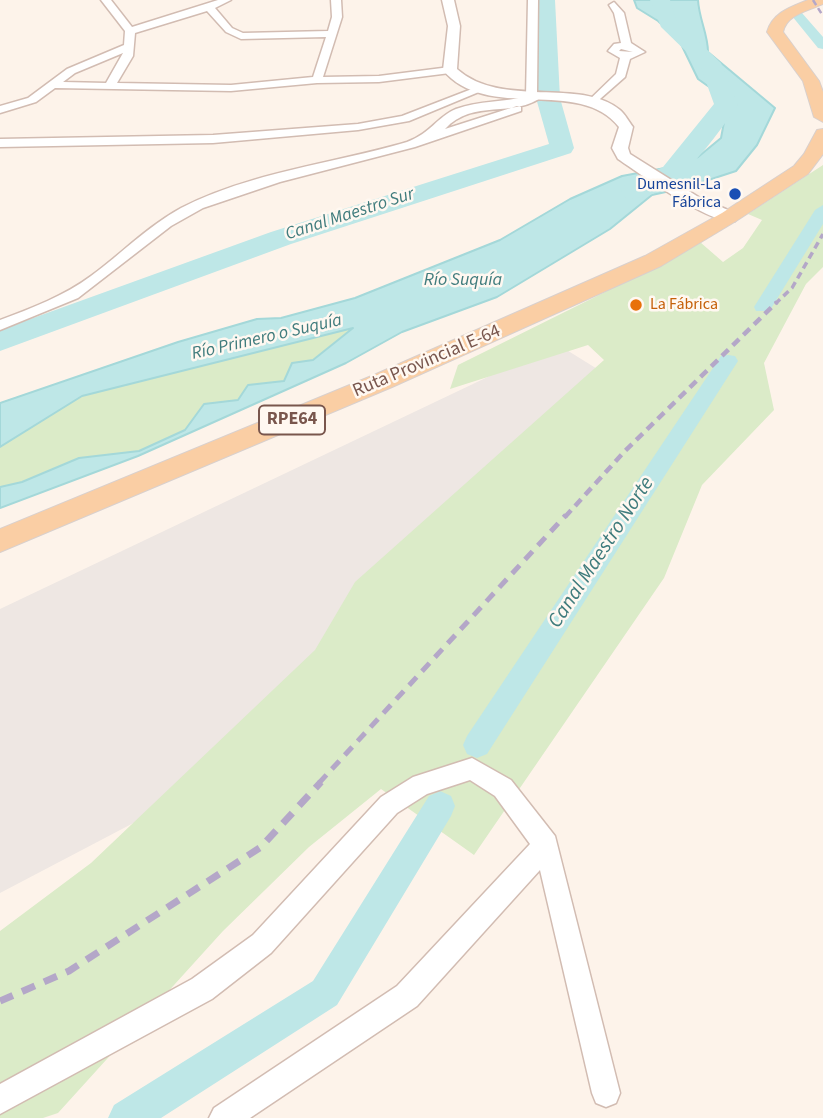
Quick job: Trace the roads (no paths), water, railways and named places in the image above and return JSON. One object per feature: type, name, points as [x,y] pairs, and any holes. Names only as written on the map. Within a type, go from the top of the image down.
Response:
[{"type":"main road","points":[[809,2],[779,20],[775,32],[811,81],[823,117]]},
{"type":"main road","name":"Ruta Provincial E-64","points":[[0,541],[535,315],[653,261],[729,217],[806,166],[819,148],[823,134]]},
{"type":"street","points":[[106,0],[130,31],[128,56],[110,85]]},
{"type":"street","points":[[130,31],[210,8],[226,0]]},
{"type":"street","points":[[317,80],[337,17],[336,0]]},
{"type":"street","points":[[448,0],[454,26],[450,71],[460,82],[481,89],[530,98],[592,103],[615,112],[626,127],[620,148],[627,160],[694,201],[729,217]]},
{"type":"street","points":[[530,98],[533,0]]},
{"type":"street","points":[[592,103],[621,75],[626,51],[619,13],[614,5]]},
{"type":"street","points":[[210,8],[229,30],[242,36],[332,34]]},
{"type":"street","points":[[0,110],[32,100],[71,71],[130,46]]},
{"type":"street","points":[[50,85],[231,88],[317,80],[371,80],[450,71]]},
{"type":"street","points":[[0,143],[213,139],[368,126],[405,119],[481,89]]},
{"type":"street","points":[[0,325],[84,288],[156,229],[175,216],[201,204],[265,181],[429,138],[450,116],[463,110],[530,98]]},
{"type":"street","points":[[0,1100],[201,989],[262,944],[389,806],[421,785],[472,769],[503,788],[546,845],[606,1093]]},
{"type":"street","points":[[223,1118],[407,996],[546,845]]},
{"type":"water","name":"Río Suquía","points":[[634,0],[698,0],[708,52],[775,108],[757,145],[736,171],[652,195],[610,229],[497,297],[402,332],[346,363],[138,456],[0,508],[0,487],[22,482],[79,458],[139,451],[185,430],[204,404],[238,400],[248,385],[284,381],[292,363],[313,360],[353,328],[82,396],[0,447],[0,403],[178,342],[257,319],[281,318],[355,298],[500,240],[570,199],[622,176],[665,168],[698,157],[721,138],[725,117],[733,104],[698,79],[680,42],[658,21],[637,8]]},
{"type":"waterway","name":"Canal Maestro Sur","points":[[0,341],[281,238],[562,148],[548,98],[545,0]]},
{"type":"waterway","name":"Río Primero o Suquía","points":[[634,191],[672,172],[726,105],[710,63],[668,23],[660,0]]},
{"type":"waterway","name":"Canal Maestro Norte","points":[[798,16],[823,45]]},
{"type":"waterway","name":"Canal Maestro Norte","points":[[763,307],[823,210]]},
{"type":"waterway","name":"Canal Maestro Norte","points":[[477,745],[728,361]]},
{"type":"waterway","name":"Canal Maestro Norte","points":[[127,1118],[325,993],[440,806]]},
{"type":"railway","points":[[813,0],[823,16]]},
{"type":"railway","points":[[775,304],[792,288],[823,234]]},
{"type":"railway","points":[[565,517],[624,452],[777,302]]},
{"type":"railway","points":[[319,783],[566,515]]},
{"type":"railway","points":[[0,1001],[69,971],[261,847],[321,782]]},
{"type":"place","name":"Dumesnil-La Fábrica","points":[[735,194]]},
{"type":"place","name":"La Fábrica","points":[[636,305]]}]
